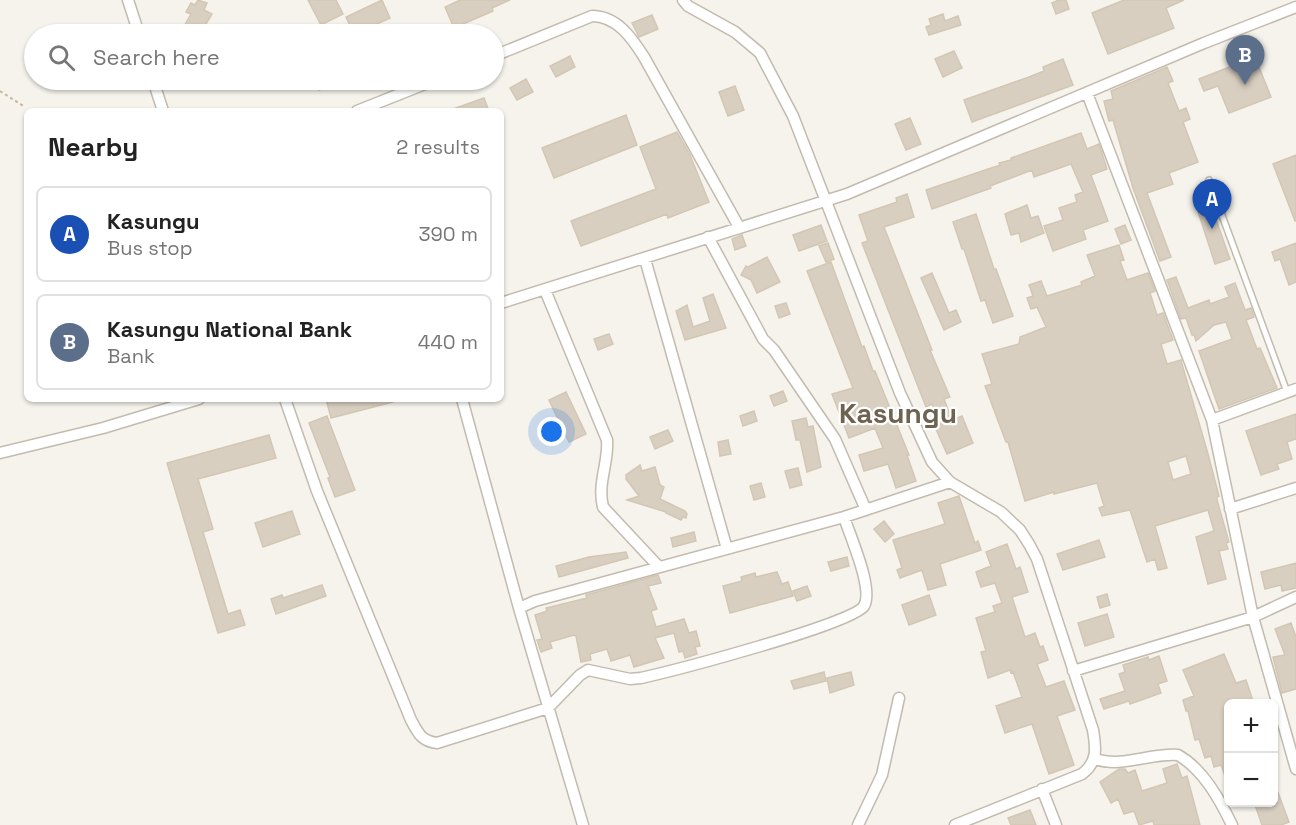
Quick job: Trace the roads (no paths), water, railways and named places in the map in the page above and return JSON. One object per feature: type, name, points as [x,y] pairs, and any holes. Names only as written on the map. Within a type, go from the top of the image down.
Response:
[{"type":"street","points":[[128,0],[136,24]]},
{"type":"street","points":[[682,0],[688,6],[735,32],[760,53],[793,116],[900,393],[932,462],[950,482],[1001,512],[1020,530],[1037,559],[1093,730],[1096,746],[1095,759],[1090,768],[1082,774],[955,825]]},
{"type":"street","points":[[504,302],[645,259],[858,189],[1204,43],[1296,7]]},
{"type":"street","points":[[504,52],[592,16],[600,16],[612,21],[633,40],[644,57],[739,227]]},
{"type":"street","points":[[156,90],[162,108]]},
{"type":"street","points":[[365,108],[410,90]]},
{"type":"street","points":[[1087,93],[1212,420],[1253,617],[1296,770]]},
{"type":"street","points":[[708,237],[763,339],[774,350],[835,439],[866,510]]},
{"type":"street","points":[[645,259],[727,549]]},
{"type":"street","points":[[545,290],[607,440],[608,451],[604,462],[600,495],[603,507],[659,567]]},
{"type":"street","points":[[1212,420],[1292,390]]},
{"type":"street","points":[[0,453],[103,428],[189,402]]},
{"type":"street","points":[[286,402],[317,491],[420,737],[426,741],[437,743],[548,708],[580,675],[588,670],[630,679],[641,678],[804,632],[858,612],[865,605],[864,577],[844,517]]},
{"type":"street","points":[[463,402],[519,608],[583,825]]},
{"type":"street","points":[[519,608],[535,601],[844,517],[950,482]]},
{"type":"street","points":[[1230,510],[1296,488]]},
{"type":"street","points":[[1073,670],[1253,617],[1296,597]]},
{"type":"street","points":[[858,825],[882,775],[899,698]]},
{"type":"street","points":[[1095,759],[1118,762],[1178,755],[1211,789],[1232,825]]},
{"type":"street","points":[[1042,789],[1056,825]]},
{"type":"lane","points":[[1209,180],[1292,390]]},
{"type":"place","name":"Kasungu National Bank","points":[[1245,85]]},
{"type":"place","name":"Kasungu","points":[[1212,229]]},
{"type":"district","name":"Kasungu","points":[[898,413]]}]
